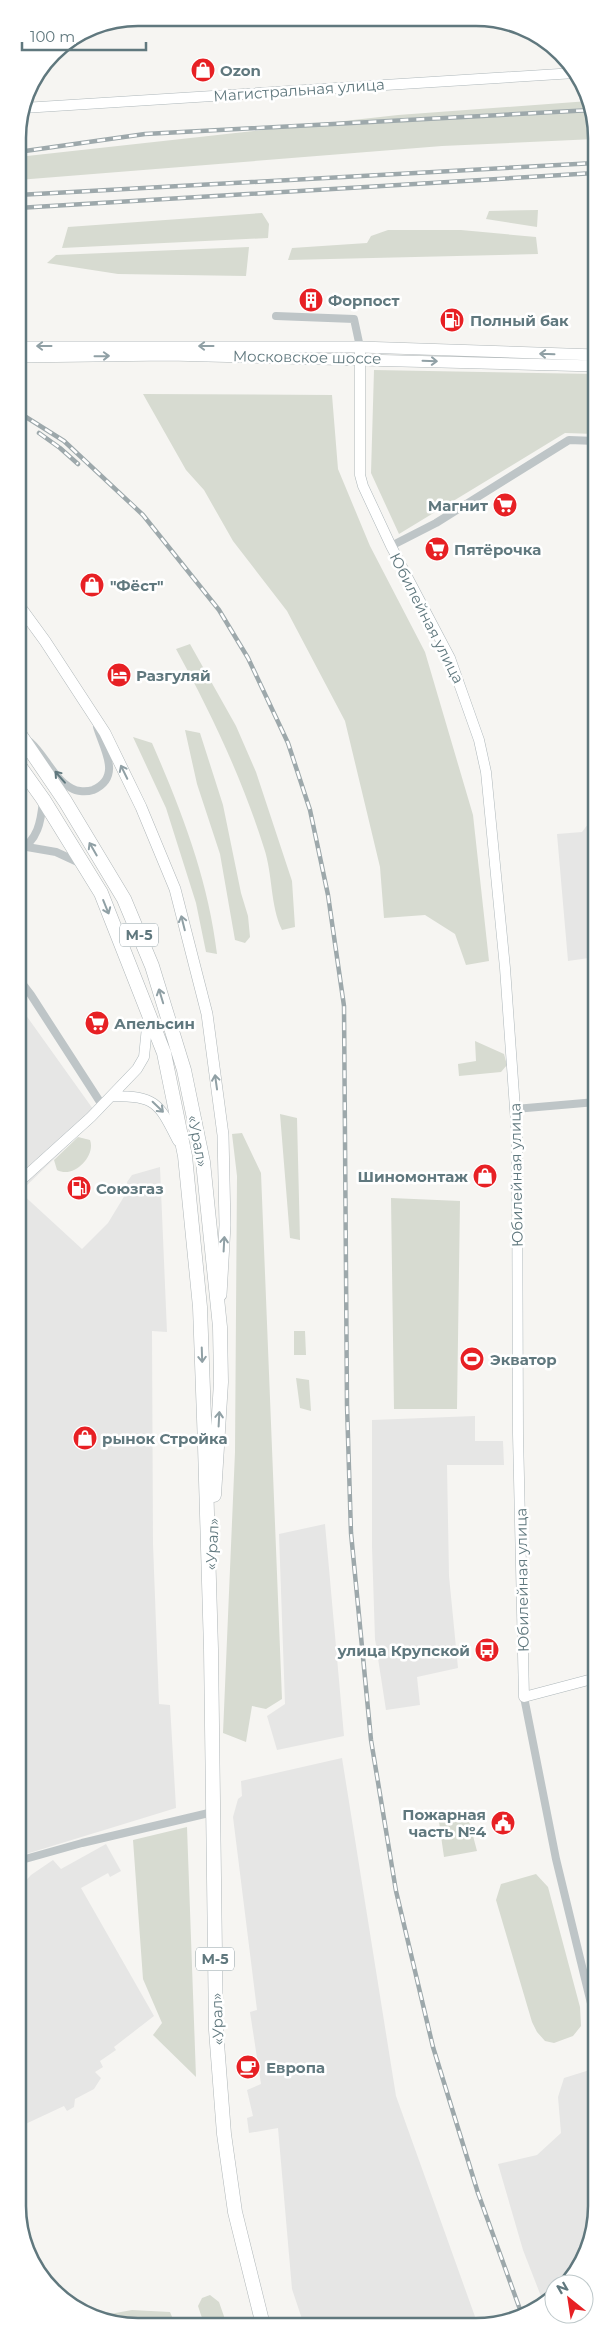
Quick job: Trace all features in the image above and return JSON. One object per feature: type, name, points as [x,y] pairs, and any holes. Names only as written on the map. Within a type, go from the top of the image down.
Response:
[{"type":"highway","name":"«Урал»","points":[[26,744],[65,801],[124,899],[152,966],[184,1070],[203,1162],[220,1327],[221,1382],[209,1590]]},
{"type":"highway","name":"«Урал»","points":[[26,775],[43,799],[101,893],[164,1053],[185,1156],[200,1306],[209,1590],[216,2030],[224,2134],[235,2212],[261,2318]]},
{"type":"main road","name":"Московское шоссе","points":[[26,347],[588,355]]},
{"type":"main road","name":"Московское шоссе","points":[[26,357],[360,352],[588,366]]},
{"type":"main road","points":[[26,615],[105,733],[141,807],[174,889],[207,1014],[223,1135],[225,1225],[220,1327]]},
{"type":"street","name":"Магистральная улица","points":[[31,108],[567,74]]},
{"type":"street","points":[[276,316],[354,320],[360,352]]},
{"type":"street","name":"Юбилейная улица","points":[[360,352],[360,474],[363,486],[391,546],[450,658],[479,740],[486,772],[505,968],[515,1109],[518,1434],[524,1697],[556,1859],[588,1991]]},
{"type":"street","points":[[391,546],[436,523],[569,440],[588,441]]},
{"type":"street","points":[[26,739],[40,750],[70,788],[90,791],[101,787],[108,778],[110,767],[108,754],[95,720]]},
{"type":"street","points":[[43,799],[41,825],[27,847],[56,852],[82,865]]},
{"type":"street","points":[[26,988],[102,1105]]},
{"type":"street","points":[[26,1175],[113,1096],[137,1069],[144,1057],[149,1014]]},
{"type":"street","points":[[113,1096],[141,1097],[153,1102],[163,1110],[185,1156]]},
{"type":"street","points":[[515,1109],[588,1103]]},
{"type":"street","points":[[524,1697],[588,1680]]},
{"type":"street","points":[[26,1859],[82,1843],[213,1812]]},
{"type":"shaded area","points":[[581,102],[587,124],[588,139],[442,146],[26,179],[26,156],[398,115]]},
{"type":"shaded area","points":[[538,210],[537,227],[486,219],[489,211]]},
{"type":"shaded area","points":[[262,213],[269,224],[268,238],[62,248],[68,227]]},
{"type":"shaded area","points":[[388,230],[461,230],[536,237],[538,254],[288,260],[292,248],[367,243],[371,236]]},
{"type":"shaded area","points":[[249,247],[246,276],[118,274],[47,263],[56,255]]},
{"type":"shaded area","points":[[374,370],[588,374],[588,434],[565,433],[399,534],[371,473]]},
{"type":"shaded area","points":[[143,394],[332,395],[338,469],[370,546],[425,652],[473,815],[489,961],[466,965],[455,934],[425,915],[384,918],[380,867],[345,721],[287,611],[233,541],[204,490],[186,470]]},
{"type":"shaded area","points":[[190,644],[236,726],[256,772],[292,881],[295,927],[282,930],[275,910],[267,858],[246,796],[213,722],[176,649]]},
{"type":"shaded area","points":[[185,730],[200,733],[223,805],[241,893],[248,916],[250,937],[245,943],[235,940],[220,854],[197,784]]},
{"type":"shaded area","points":[[133,737],[152,743],[174,795],[200,872],[213,926],[217,954],[206,952],[196,903],[166,808]]},
{"type":"shaded area","points":[[588,824],[588,958],[568,961],[557,834],[582,832]]},
{"type":"shaded area","name":"рынок Стройка","points":[[26,1015],[98,1116],[26,1186]]},
{"type":"shaded area","points":[[475,1041],[504,1054],[507,1065],[501,1072],[459,1076],[458,1064],[476,1061]]},
{"type":"shaded area","points":[[280,1114],[297,1118],[300,1240],[290,1238]]},
{"type":"shaded area","points":[[242,1133],[261,1173],[282,1699],[266,1709],[252,1706],[246,1742],[223,1733],[235,1452],[237,1176],[232,1134]]},
{"type":"shaded area","points":[[78,1137],[90,1140],[90,1153],[87,1159],[76,1169],[64,1172],[57,1170],[54,1160]]},
{"type":"shaded area","name":"рынок Стройка","points":[[160,1167],[167,1332],[152,1331],[153,1544],[159,1704],[170,1705],[176,1808],[26,1854],[26,1198],[82,1249],[108,1223],[128,1190],[127,1182],[132,1175]]},
{"type":"shaded area","points":[[391,1198],[460,1201],[457,1409],[394,1409]]},
{"type":"shaded area","points":[[294,1331],[305,1331],[306,1355],[294,1355]]},
{"type":"shaded area","points":[[296,1378],[309,1380],[311,1411],[300,1408]]},
{"type":"shaded area","points":[[475,1416],[475,1441],[503,1441],[504,1465],[447,1465],[449,1576],[458,1668],[417,1677],[420,1705],[386,1710],[375,1639],[372,1547],[372,1420]]},
{"type":"shaded area","points":[[325,1524],[344,1736],[277,1750],[267,1716],[285,1704],[279,1534]]},
{"type":"shaded area","points":[[342,1758],[396,2096],[475,2318],[302,2318],[292,2289],[278,2128],[249,2133],[247,2118],[253,2116],[247,2090],[261,2084],[250,2012],[257,2010],[233,1817],[238,1799],[242,1796],[241,1781]]},
{"type":"shaded area","points":[[468,1817],[477,1851],[444,1857],[439,1822]]},
{"type":"shaded area","points":[[187,1827],[196,2077],[153,2035],[162,2023],[143,1979],[133,1840]]},
{"type":"shaded area","points":[[106,1844],[121,1871],[110,1877],[108,1873],[81,1888],[154,2016],[114,2047],[116,2050],[100,2061],[103,2067],[95,2072],[101,2078],[94,2089],[75,2099],[74,2107],[67,2111],[64,2106],[26,2124],[26,1880],[53,1860],[61,1869]]},
{"type":"shaded area","points":[[536,1874],[548,1887],[580,2007],[581,2026],[573,2036],[554,2043],[545,2041],[537,2032],[532,2022],[496,1900],[501,1884]]},
{"type":"shaded area","points":[[588,2070],[588,2213],[584,2235],[573,2262],[565,2274],[544,2274],[544,2295],[541,2297],[523,2250],[498,2164],[537,2155],[561,2133],[558,2097],[564,2078]]},
{"type":"shaded area","points":[[210,2295],[219,2302],[225,2318],[202,2318],[198,2306],[202,2298]]},
{"type":"shaded area","points":[[132,2310],[170,2312],[172,2318],[131,2318],[110,2314]]},
{"type":"railway","points":[[26,151],[145,134],[584,110]]},
{"type":"railway","points":[[26,195],[588,163]]},
{"type":"railway","points":[[26,208],[588,173]]},
{"type":"railway","points":[[26,417],[64,441],[143,515],[219,610],[248,658],[288,743],[310,810],[328,895],[344,1006],[347,1405],[351,1533],[371,1740],[396,1891],[433,2047],[478,2193],[520,2308]]},
{"type":"railway","points":[[39,433],[78,464]]},
{"type":"place","name":"Ozon","points":[[203,70]]},
{"type":"place","name":"Форпост","points":[[311,300]]},
{"type":"place","name":"Полный бак","points":[[452,320]]},
{"type":"place","name":"Магнит","points":[[505,505]]},
{"type":"place","name":"Пятёрочка","points":[[437,549]]},
{"type":"place","name":"\"Фёст\"","points":[[92,585]]},
{"type":"place","name":"Разгуляй","points":[[119,675]]},
{"type":"place","name":"Апельсин","points":[[97,1023]]},
{"type":"place","name":"Шиномонтаж","points":[[485,1176]]},
{"type":"place","name":"Союзгаз","points":[[79,1188]]},
{"type":"place","name":"Экватор","points":[[472,1359]]},
{"type":"place","name":"рынок Стройка","points":[[85,1438]]},
{"type":"place","name":"улица Крупской","points":[[487,1650]]},
{"type":"place","name":"Пожарная часть №4","points":[[503,1823]]},
{"type":"place","name":"Европа","points":[[248,2067]]}]
